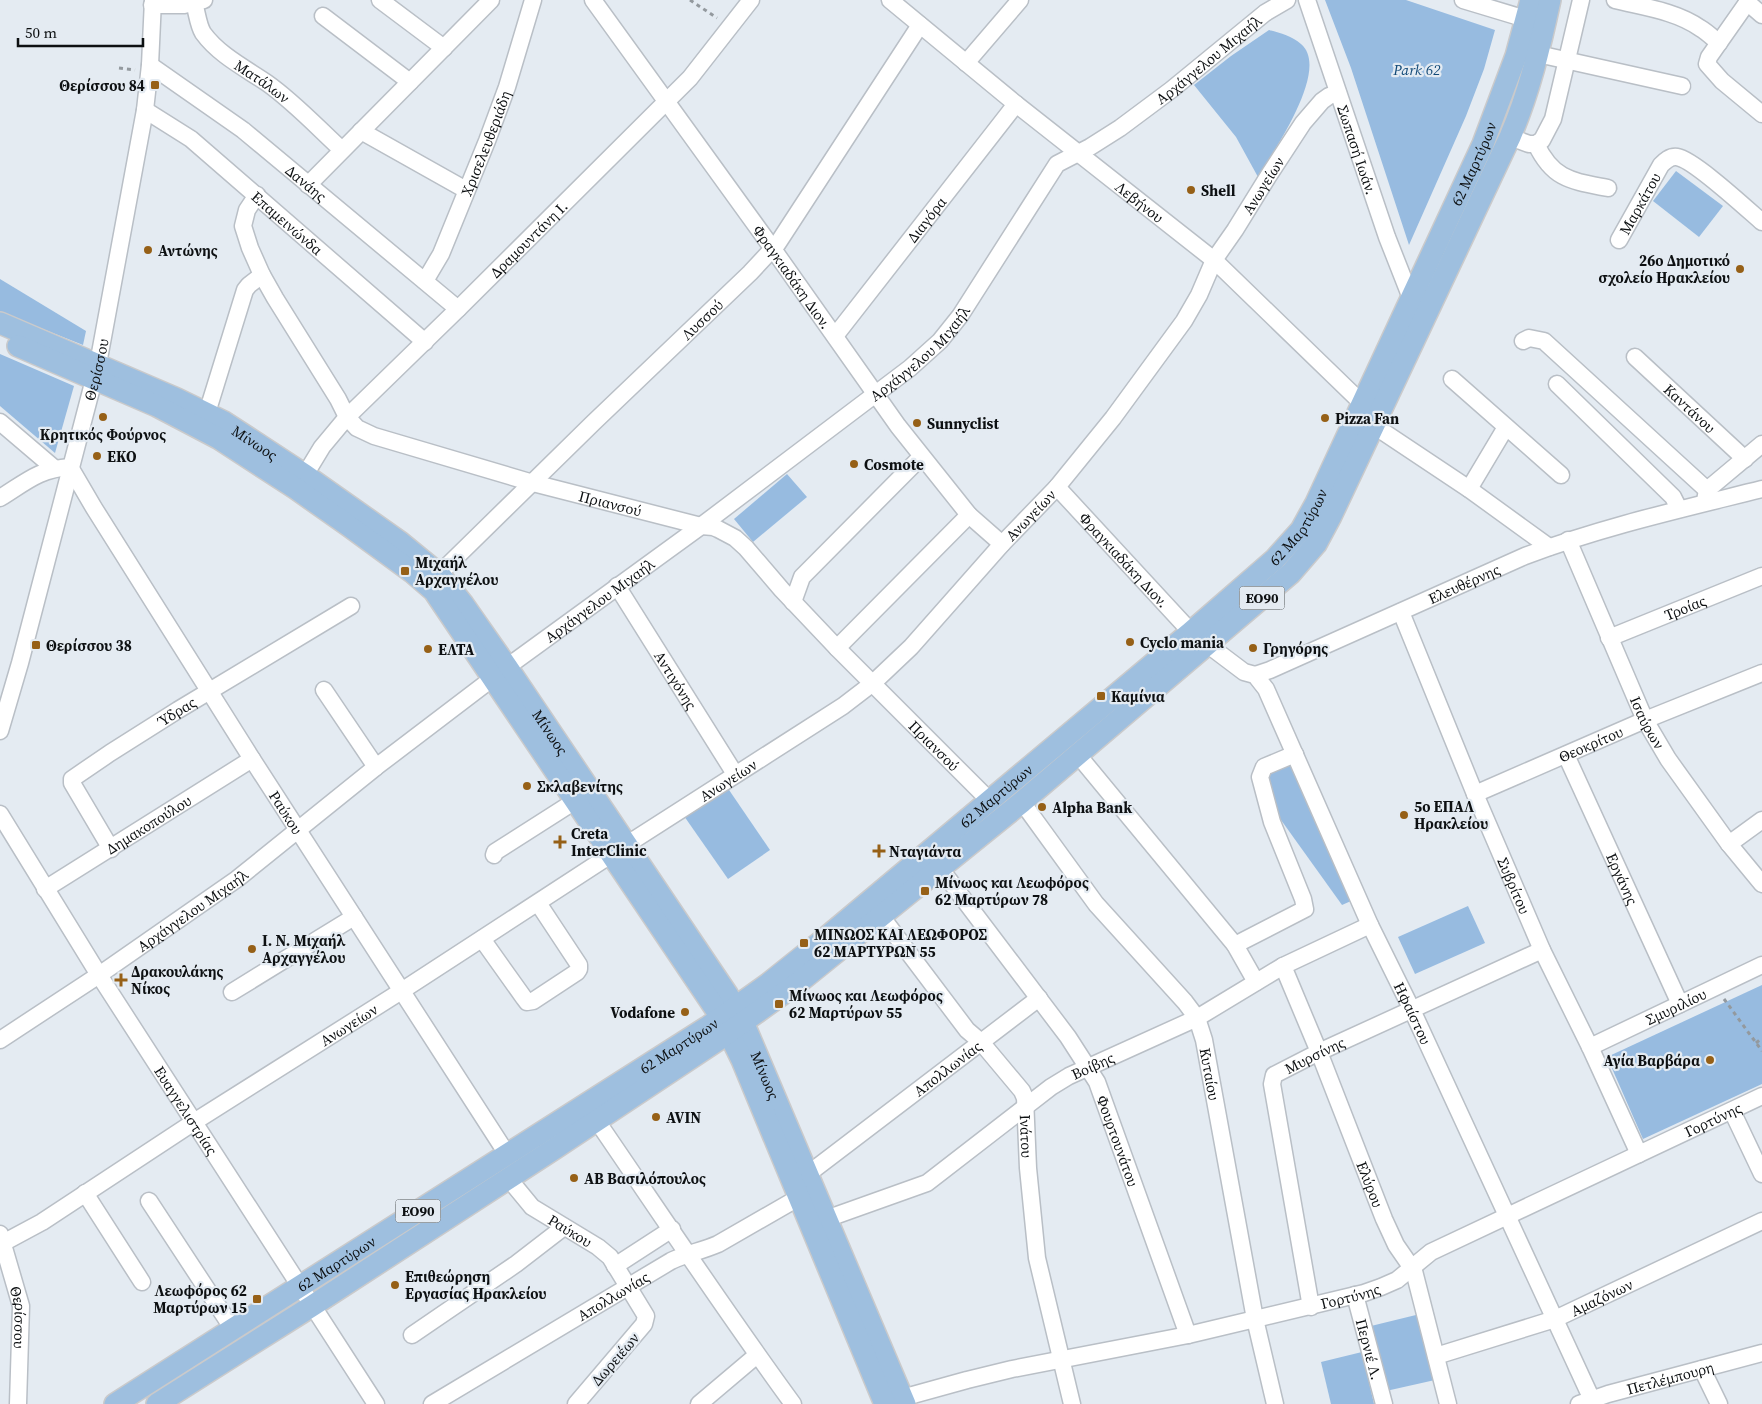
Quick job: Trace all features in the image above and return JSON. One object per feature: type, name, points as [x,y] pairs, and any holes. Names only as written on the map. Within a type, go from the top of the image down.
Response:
[{"type":"main road","name":"62 Μαρτύρων","points":[[156,1404],[312,1306],[597,1121],[732,1020],[815,946],[1191,632],[1286,548],[1301,530],[1371,416],[1510,137],[1519,116],[1538,54],[1550,0]]},
{"type":"main road","name":"62 Μαρτύρων","points":[[114,1404],[507,1154],[732,1020],[798,983],[1022,802],[1291,573],[1311,551],[1331,516],[1371,416],[1411,298],[1488,131],[1514,64],[1529,10]]},
{"type":"main road","name":"Μίνωος","points":[[0,323],[218,438],[307,496],[397,560],[434,591],[500,673],[732,1020],[808,1174],[897,1402]]},
{"type":"main road","name":"Μίνωος","points":[[0,338],[207,413],[235,428],[305,475],[412,551],[439,574],[463,604],[500,673],[575,801],[619,850]]},
{"type":"main road","name":"Μίνωος","points":[[732,1020],[742,1060],[798,1198],[897,1402]]},
{"type":"street","points":[[380,0],[444,48]]},
{"type":"street","points":[[308,185],[491,0]]},
{"type":"street","name":"Χρισελευθεριάδη","points":[[425,281],[441,254],[487,141],[507,87],[533,0]]},
{"type":"street","name":"Φραγκιαδάκη Διον.","points":[[594,0],[921,457],[969,515],[1002,544]]},
{"type":"street","name":"Δραμουντάνη Ι.","points":[[305,475],[322,447],[347,417],[667,102],[690,78],[751,0]]},
{"type":"street","points":[[966,63],[1020,0]]},
{"type":"street","name":"Αρχάγγελου Μιχαήλ","points":[[0,1040],[99,975],[237,879],[376,767],[910,368],[948,332],[960,316],[1052,169],[1061,161],[1079,153],[1126,123],[1265,13],[1288,0]]},
{"type":"street","name":"Σωπασή Ιωάν.","points":[[1307,0],[1387,237],[1411,298]]},
{"type":"street","points":[[1464,0],[1529,10]]},
{"type":"street","points":[[1510,137],[1529,144],[1536,144],[1542,140],[1553,119],[1581,0]]},
{"type":"street","points":[[1615,0],[1662,11],[1681,18],[1699,27],[1719,43]]},
{"type":"street","points":[[1762,15],[1748,1],[1709,57],[1707,64],[1722,81],[1762,114]]},
{"type":"street","points":[[153,3],[184,5],[199,2]]},
{"type":"street","name":"Ματάλων","points":[[199,2],[201,29],[209,40],[233,61],[274,89],[342,150]]},
{"type":"street","name":"Λεβήνου","points":[[896,2],[920,25],[1016,104],[1214,260],[1371,416]]},
{"type":"street","name":"Θερίσσου","points":[[0,731],[20,663],[62,467],[96,372],[145,110],[150,65],[153,3]]},
{"type":"street","points":[[323,16],[410,82]]},
{"type":"street","name":"Λυσσού","points":[[439,574],[773,249],[798,214],[920,25]]},
{"type":"street","points":[[1538,54],[1682,86]]},
{"type":"street","name":"Δανάης","points":[[150,65],[243,130],[458,309]]},
{"type":"street","name":"Ανωγείων","points":[[1,1238],[42,1222],[194,1122],[403,990],[819,721],[873,683],[911,647],[1002,544],[1057,487],[1112,418],[1184,321],[1199,296],[1214,260],[1236,230],[1269,175],[1311,113],[1322,101],[1338,93]]},
{"type":"street","name":"Διαγόρα","points":[[835,336],[1016,104]]},
{"type":"street","name":"Επαμεινώνδα","points":[[145,110],[191,139],[425,342]]},
{"type":"street","points":[[361,131],[466,190]]},
{"type":"street","points":[[1536,144],[1543,158],[1561,176],[1575,182],[1608,188]]},
{"type":"street","name":"Μαρκάτου","points":[[1619,240],[1661,166],[1665,161],[1673,157],[1683,158],[1696,166],[1762,222]]},
{"type":"street","points":[[257,195],[247,210],[243,226],[250,248],[275,298],[338,399],[347,417]]},
{"type":"street","points":[[207,413],[245,290],[262,274]]},
{"type":"street","points":[[1523,340],[1529,338],[1544,342],[1706,496],[1762,444]]},
{"type":"street","name":"Καντάνου","points":[[1635,357],[1745,459]]},
{"type":"street","points":[[1452,379],[1561,475]]},
{"type":"street","points":[[1557,384],[1673,497],[1679,509]]},
{"type":"street","points":[[1371,416],[1549,547]]},
{"type":"street","name":"Πριανσού","points":[[347,417],[357,428],[374,436],[533,483],[701,526],[713,527],[735,538],[837,648],[989,800]]},
{"type":"street","name":"Ραύκου","points":[[0,422],[62,467],[94,508],[252,759],[403,990],[507,1154]]},
{"type":"street","points":[[1469,489],[1506,427]]},
{"type":"street","points":[[793,602],[802,577],[921,457]]},
{"type":"street","points":[[0,498],[39,474],[62,467]]},
{"type":"street","name":"Φραγκιαδάκη Διον.","points":[[1057,487],[1191,632],[1207,646]]},
{"type":"street","name":"Ελευθέρνης","points":[[1255,675],[1516,560],[1568,540],[1679,509],[1706,496],[1762,489]]},
{"type":"street","points":[[837,648],[969,515]]},
{"type":"street","name":"Ισαύρων","points":[[1568,540],[1645,720],[1668,759],[1729,844],[1762,884]]},
{"type":"street","name":"Τροίας","points":[[1609,638],[1762,576]]},
{"type":"street","name":"Αντιγόνης","points":[[617,586],[735,774]]},
{"type":"street","name":"Ύδρας","points":[[111,849],[72,783],[72,779],[209,691],[351,606]]},
{"type":"street","name":"Συβρίτου","points":[[1401,612],[1475,794],[1542,950],[1590,1047],[1639,1154]]},
{"type":"street","name":"Ηφαίστου","points":[[1207,646],[1244,672],[1255,675],[1270,696],[1370,925],[1412,1010],[1555,1319],[1588,1402]]},
{"type":"street","name":"Θεοκρίτου","points":[[1475,794],[1645,720],[1762,673]]},
{"type":"street","points":[[324,690],[376,767]]},
{"type":"street","points":[[1235,945],[1305,909],[1272,822],[1260,777],[1264,767],[1295,754]]},
{"type":"street","points":[[1078,755],[1235,945],[1256,982]]},
{"type":"street","name":"Εργάνης","points":[[1566,755],[1680,1004]]},
{"type":"street","name":"Δημακοπούλου","points":[[45,890],[252,759]]},
{"type":"street","points":[[494,855],[495,852],[575,801]]},
{"type":"street","name":"Κυταίου","points":[[1022,802],[1096,904],[1180,995],[1197,1018],[1204,1040],[1271,1402]]},
{"type":"street","name":"Ευαγγελιστρίας","points":[[0,814],[99,975],[376,1404]]},
{"type":"street","points":[[1729,844],[1762,820]]},
{"type":"street","name":"Φουρτουνάτου","points":[[940,868],[1039,998],[1089,1068],[1104,1099],[1188,1335]]},
{"type":"street","points":[[482,939],[527,1002],[533,1001],[579,969],[579,965],[538,903]]},
{"type":"street","name":"Ινάτου","points":[[881,916],[967,1030],[981,1042],[1022,1091],[1025,1098],[1028,1168],[1036,1250],[1072,1404]]},
{"type":"street","points":[[232,992],[354,917]]},
{"type":"street","name":"Βοίβης","points":[[826,1218],[927,1183],[1051,1086],[1197,1018],[1283,966],[1370,925]]},
{"type":"street","name":"Μυρσίνης","points":[[1311,1307],[1272,1084],[1272,1080],[1277,1072],[1542,950]]},
{"type":"street","name":"Σμυριλίου","points":[[1590,1047],[1762,965]]},
{"type":"street","name":"Ελύρου","points":[[1283,966],[1319,1052],[1384,1220],[1396,1245],[1414,1271],[1448,1404]]},
{"type":"street","name":"Απολλωνίας","points":[[808,1174],[1039,998]]},
{"type":"street","name":"Γορτύνης","points":[[897,1402],[966,1380],[1188,1335],[1311,1307],[1388,1284],[1397,1280],[1431,1252],[1762,1096]]},
{"type":"street","points":[[1732,1111],[1762,1174]]},
{"type":"street","points":[[597,1121],[792,1404]]},
{"type":"street","name":"Ραύκου","points":[[509,1179],[532,1207],[604,1251],[627,1286]]},
{"type":"street","points":[[85,1194],[142,1282]]},
{"type":"street","name":"Απολλωνίας","points":[[432,1404],[627,1286],[677,1258],[718,1244],[798,1198]]},
{"type":"street","points":[[149,1201],[233,1329]]},
{"type":"street","name":"Αμαζόνων","points":[[1436,1356],[1555,1319],[1762,1221]]},
{"type":"street","points":[[412,1335],[516,1264],[564,1227]]},
{"type":"street","points":[[615,1266],[672,1229]]},
{"type":"street","name":"Θερίσσου","points":[[1,1238],[6,1275],[19,1298],[21,1314],[18,1404]]},
{"type":"street","name":"Δωρειέων","points":[[576,1404],[646,1322],[646,1316],[627,1286]]},
{"type":"street","name":"Περνιέ Λ.","points":[[1355,1295],[1384,1404]]},
{"type":"street","name":"Πετλέμπουρη","points":[[1588,1402],[1762,1353]]},
{"type":"street","points":[[699,1404],[757,1355]]},
{"type":"street","points":[[1702,1369],[1719,1404]]},
{"type":"path","points":[[690,0],[730,26]]},
{"type":"path","points":[[1716,988],[1762,1051]]},
{"type":"path","points":[[1756,1043],[1762,1038]]},
{"type":"green space","name":"Park 62","points":[[1325,0],[1406,0],[1495,30],[1484,69],[1466,116],[1409,245],[1351,68]]},
{"type":"green space","points":[[1269,30],[1290,37],[1301,44],[1308,56],[1309,72],[1305,90],[1286,131],[1258,177],[1236,137],[1194,85],[1231,56]]},
{"type":"green space","points":[[1676,171],[1723,206],[1699,237],[1653,201]]},
{"type":"green space","points":[[0,279],[86,331],[83,345],[0,312]]},
{"type":"green space","points":[[0,354],[74,386],[55,453],[0,406]]},
{"type":"green space","points":[[787,474],[807,497],[753,542],[734,519]]},
{"type":"green space","points":[[1293,764],[1351,901],[1342,905],[1276,813],[1268,787],[1270,774]]},
{"type":"green space","points":[[727,787],[770,850],[728,879],[684,816]]},
{"type":"green space","points":[[1468,906],[1485,943],[1415,974],[1398,937]]},
{"type":"green space","points":[[1762,985],[1762,1084],[1643,1139],[1607,1057]]},
{"type":"green space","points":[[1420,1314],[1435,1380],[1386,1391],[1371,1326]]},
{"type":"green space","points":[[1362,1352],[1374,1404],[1331,1404],[1321,1362]]},
{"type":"place","name":"Θερίσσου 84","points":[[155,85]]},
{"type":"place","name":"Shell","points":[[1191,190]]},
{"type":"place","name":"Αντώνης","points":[[148,250]]},
{"type":"place","name":"26ο Δημοτικό σχολείο Ηρακλείου","points":[[1740,269]]},
{"type":"place","name":"Κρητικός Φούρνος","points":[[103,417]]},
{"type":"place","name":"Pizza Fan","points":[[1325,418]]},
{"type":"place","name":"Sunnyclist","points":[[917,423]]},
{"type":"place","name":"ΕΚΟ","points":[[97,456]]},
{"type":"place","name":"Cosmote","points":[[854,464]]},
{"type":"place","name":"Μιχαήλ Αρχαγγέλου","points":[[405,571]]},
{"type":"place","name":"Cyclo mania","points":[[1130,642]]},
{"type":"place","name":"Θερίσσου 38","points":[[36,645]]},
{"type":"place","name":"Γρηγόρης","points":[[1253,648]]},
{"type":"place","name":"ΕΛΤΑ","points":[[428,649]]},
{"type":"place","name":"Καμίνια","points":[[1101,696]]},
{"type":"place","name":"Σκλαβενίτης","points":[[527,786]]},
{"type":"place","name":"Alpha Bank","points":[[1042,807]]},
{"type":"place","name":"5ο ΕΠΑΛ Ηρακλείου","points":[[1404,815]]},
{"type":"place","name":"Creta InterClinic","points":[[560,842]]},
{"type":"place","name":"Νταγιάντα","points":[[879,851]]},
{"type":"place","name":"Μίνωος και Λεωφόρος 62 Μαρτύρων 78","points":[[925,891]]},
{"type":"place","name":"ΜΙΝΩΟΣ ΚΑΙ ΛΕΩΦΟΡΟΣ 62 ΜΑΡΤΥΡΩΝ 55","points":[[804,943]]},
{"type":"place","name":"Ι. Ν. Μιχαήλ Αρχαγγέλου","points":[[252,949]]},
{"type":"place","name":"Δρακουλάκης Νίκος","points":[[121,980]]},
{"type":"place","name":"Μίνωος και Λεωφόρος 62 Μαρτύρων 55","points":[[779,1004]]},
{"type":"place","name":"Vodafone","points":[[685,1012]]},
{"type":"place","name":"Αγία Βαρβάρα","points":[[1710,1060]]},
{"type":"place","name":"AVIN","points":[[656,1117]]},
{"type":"place","name":"ΑΒ Βασιλόπουλος","points":[[574,1178]]},
{"type":"place","name":"Επιθεώρηση Εργασίας Ηρακλείου","points":[[395,1285]]},
{"type":"place","name":"Λεωφόρος 62 Μαρτύρων 15","points":[[257,1299]]}]
